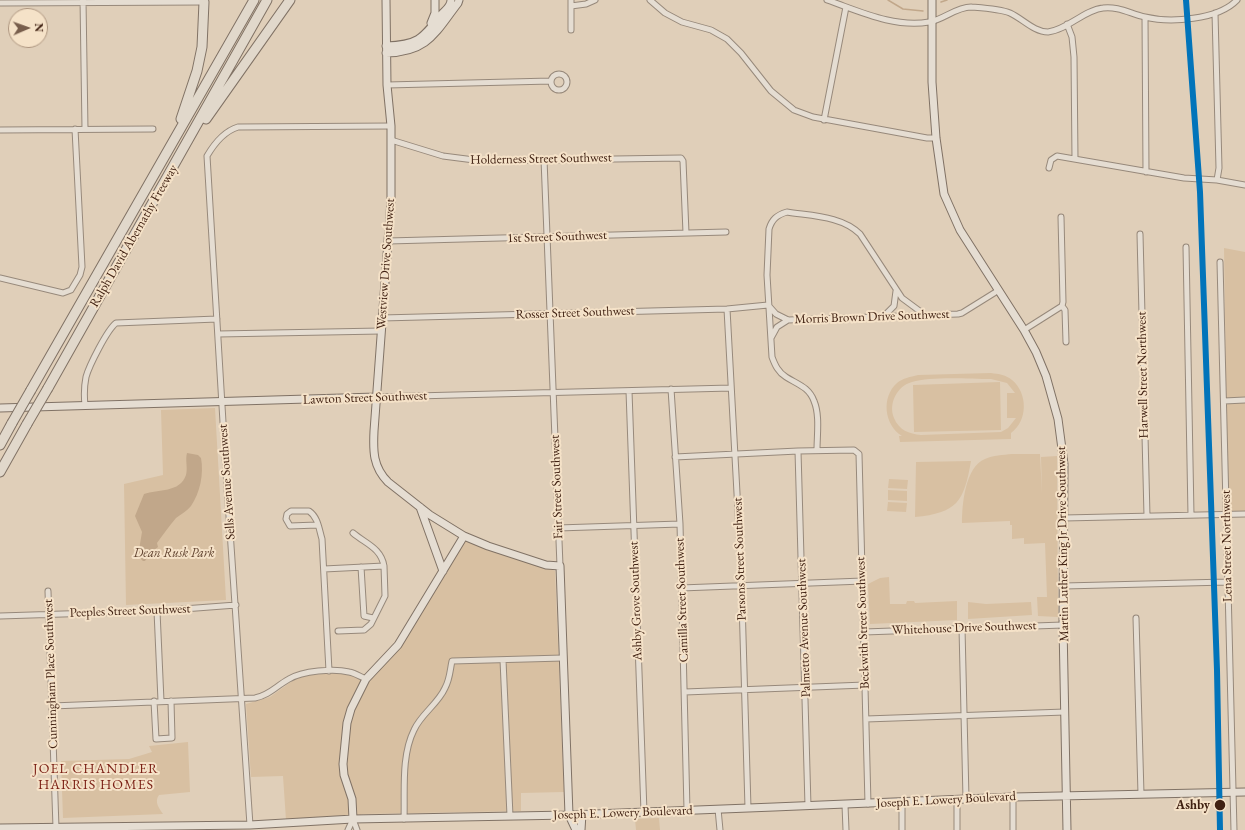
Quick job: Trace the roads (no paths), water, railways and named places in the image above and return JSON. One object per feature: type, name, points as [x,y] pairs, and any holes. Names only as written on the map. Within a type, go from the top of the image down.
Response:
[{"type":"highway","name":"Ralph David Abernathy Freeway","points":[[0,445],[254,0]]},
{"type":"highway","name":"Ralph David Abernathy Freeway","points":[[0,472],[267,0]]},
{"type":"highway","points":[[180,156],[290,0]]},
{"type":"highway","points":[[173,142],[199,62],[204,32],[204,1]]},
{"type":"main road","name":"Westview Drive Southwest","points":[[386,0],[387,85],[391,126],[391,202],[373,451],[377,468],[388,482],[446,526],[464,536],[488,546],[546,565],[560,566]]},
{"type":"main road","points":[[386,46],[406,45],[425,35],[435,13],[435,0]]},
{"type":"main road","points":[[428,30],[451,4],[451,0]]},
{"type":"main road","points":[[386,53],[410,51],[430,40],[459,0]]},
{"type":"main road","name":"Martin Luther King Jr Drive Southwest","points":[[932,0],[932,82],[940,180],[949,209],[960,230],[1024,330],[1046,376],[1058,419],[1064,464],[1063,625],[1068,830]]},
{"type":"main road","name":"Lawton Street Southwest","points":[[0,408],[376,397]]},
{"type":"main road","points":[[420,507],[443,571]]},
{"type":"main road","points":[[352,819],[352,799],[344,775],[343,764],[346,723],[356,696],[366,679],[398,645],[464,536]]},
{"type":"main road","name":"Fair Street Southwest","points":[[560,566],[569,815]]},
{"type":"main road","name":"Joseph E. Lowery Boulevard","points":[[0,828],[166,828],[352,819],[569,815],[1013,797],[1245,792]]},
{"type":"main road","points":[[581,830],[582,814]]},
{"type":"main road","points":[[569,815],[576,830]]},
{"type":"street","points":[[570,30],[571,3],[586,4],[596,0]]},
{"type":"street","points":[[650,0],[665,13],[682,22],[711,30],[719,34],[741,53],[771,91],[785,104],[804,114],[824,120],[927,138],[936,138]]},
{"type":"street","points":[[826,0],[894,22],[909,25],[931,22],[960,9],[970,7],[1010,13],[1037,29],[1047,32],[1056,30],[1092,11],[1104,7],[1116,8],[1145,17],[1181,19],[1215,13],[1226,9],[1237,0]]},
{"type":"street","points":[[83,1],[85,129]]},
{"type":"street","points":[[0,2],[204,1]]},
{"type":"street","points":[[824,120],[846,7]]},
{"type":"street","points":[[1215,13],[1219,168],[1217,180]]},
{"type":"street","points":[[1145,17],[1146,172]]},
{"type":"street","points":[[1067,24],[1072,37],[1074,57],[1075,159]]},
{"type":"street","points":[[387,85],[551,81]]},
{"type":"street","name":"Sells Avenue Southwest","points":[[250,825],[207,162],[210,152],[217,143],[231,130],[238,127],[391,126]]},
{"type":"street","points":[[0,278],[63,293],[71,290],[80,275],[82,267],[75,129]]},
{"type":"street","points":[[0,130],[153,129]]},
{"type":"street","name":"Holderness Street Southwest","points":[[391,140],[444,156],[463,159],[681,158],[683,161],[686,233]]},
{"type":"street","points":[[1049,168],[1051,160],[1057,156],[1184,178],[1217,180],[1245,185]]},
{"type":"street","name":"Fair Street Southwest","points":[[544,159],[560,566]]},
{"type":"street","points":[[675,458],[817,450],[817,412],[814,401],[806,389],[785,377],[777,369],[772,357],[767,274],[769,229],[776,217],[787,212],[840,221],[852,226],[860,234],[896,290],[908,304],[925,315]]},
{"type":"street","points":[[1061,217],[1062,306],[1065,310],[1066,342]]},
{"type":"street","name":"1st Street Southwest","points":[[388,240],[726,232]]},
{"type":"street","name":"Harwell Street Northwest","points":[[1140,234],[1146,516]]},
{"type":"street","points":[[1186,248],[1191,515]]},
{"type":"street","name":"Lena Street Northwest","points":[[1220,262],[1234,830]]},
{"type":"street","points":[[883,317],[894,306],[896,290]]},
{"type":"street","name":"Morris Brown Drive Southwest","points":[[768,305],[776,314],[788,320],[962,313],[999,290]]},
{"type":"street","name":"Rosser Street Southwest","points":[[382,318],[727,309],[768,305]]},
{"type":"street","points":[[1024,330],[1062,306]]},
{"type":"street","name":"Parsons Street Southwest","points":[[727,309],[742,585],[748,808]]},
{"type":"street","points":[[85,405],[84,386],[86,376],[112,326],[116,323],[217,319]]},
{"type":"street","points":[[770,339],[777,327],[788,320]]},
{"type":"street","points":[[218,334],[381,331]]},
{"type":"street","name":"Lawton Street Southwest","points":[[376,397],[731,388]]},
{"type":"street","name":"Camilla Street Southwest","points":[[671,389],[680,524],[687,810]]},
{"type":"street","name":"Ashby Grove Southwest","points":[[629,391],[644,812]]},
{"type":"street","points":[[1224,401],[1245,400]]},
{"type":"street","name":"Beckwith Street Southwest","points":[[817,450],[854,450],[859,454],[868,804]]},
{"type":"street","name":"Palmetto Avenue Southwest","points":[[798,451],[808,806]]},
{"type":"street","points":[[317,525],[290,526],[286,520],[287,514],[291,511],[309,511],[314,516],[322,539],[329,672]]},
{"type":"street","points":[[1064,518],[1245,514]]},
{"type":"street","points":[[558,528],[680,524]]},
{"type":"street","points":[[338,631],[364,630],[371,624],[385,596],[384,566],[382,557],[378,550],[366,544],[353,533]]},
{"type":"street","points":[[324,569],[384,566]]},
{"type":"street","points":[[361,567],[364,616],[373,618]]},
{"type":"street","points":[[681,588],[863,581]]},
{"type":"street","points":[[1064,586],[1227,582]]},
{"type":"street","name":"Cunningham Place Southwest","points":[[48,591],[56,828]]},
{"type":"street","name":"Peeples Street Southwest","points":[[0,616],[157,611],[236,605]]},
{"type":"street","points":[[157,611],[161,701]]},
{"type":"street","points":[[1136,618],[1141,794]]},
{"type":"street","name":"Whitehouse Drive Southwest","points":[[864,632],[1063,625]]},
{"type":"street","points":[[962,628],[966,799]]},
{"type":"street","points":[[404,819],[406,757],[410,740],[419,720],[446,688],[450,676],[452,661],[563,658]]},
{"type":"street","points":[[504,660],[510,816]]},
{"type":"street","points":[[52,706],[241,699],[263,696],[271,693],[298,673],[350,672],[366,679]]},
{"type":"street","points":[[684,692],[865,685]]},
{"type":"street","points":[[154,702],[156,739],[172,738],[171,701]]},
{"type":"street","points":[[866,719],[1065,712]]},
{"type":"street","points":[[1013,797],[1013,830]]},
{"type":"street","points":[[957,800],[957,830]]},
{"type":"street","points":[[902,802],[902,830]]},
{"type":"street","points":[[845,805],[846,830]]},
{"type":"street","points":[[718,809],[720,830]]},
{"type":"street","points":[[348,830],[352,819]]},
{"type":"street","points":[[352,819],[357,830]]},
{"type":"waterway","points":[[888,0],[903,9],[923,11]]},
{"type":"waterway","points":[[941,2],[947,0]]},
{"type":"place","name":"Ashby","points":[[1220,805]]},
{"type":"district","name":"JOEL CHANDLER HARRIS HOMES","points":[[96,778]]},
{"type":"park label","name":"Dean Rusk Park","points":[[174,553]]}]
